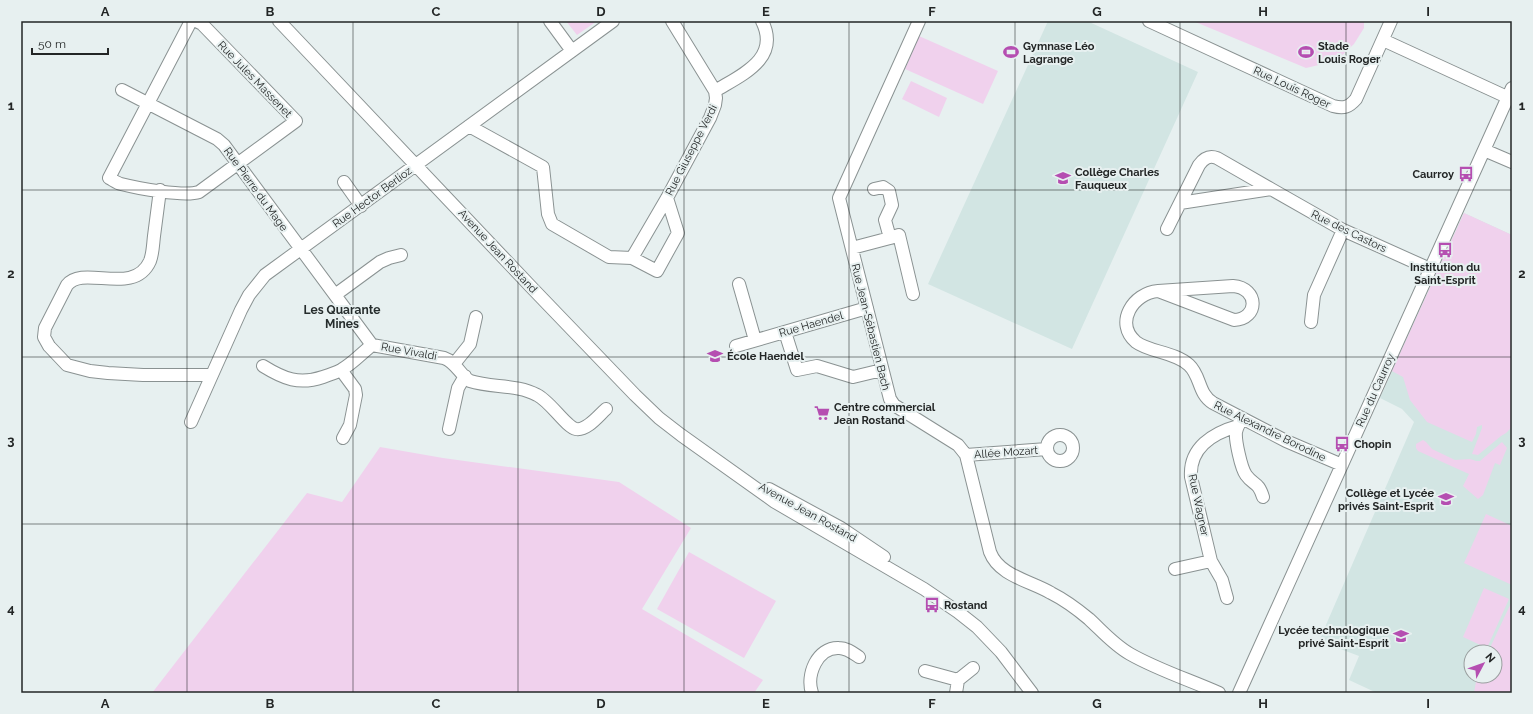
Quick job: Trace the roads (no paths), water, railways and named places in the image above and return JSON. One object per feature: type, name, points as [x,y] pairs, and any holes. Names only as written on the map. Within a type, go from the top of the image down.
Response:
[{"type":"street","points":[[191,21],[109,178],[119,184],[195,193],[238,163]]},
{"type":"street","name":"Rue Jules Massenet","points":[[196,21],[202,24],[296,122],[238,163]]},
{"type":"street","name":"Avenue Jean Rostand","points":[[279,21],[534,290],[650,409],[681,435],[776,502],[924,589],[962,616],[985,635],[1011,664],[1032,693]]},
{"type":"street","points":[[550,21],[572,51]]},
{"type":"street","name":"Rue Hector Berlioz","points":[[191,422],[241,310],[249,295],[265,275],[612,21]]},
{"type":"street","name":"Rue Giuseppe Verdi","points":[[632,258],[667,198],[714,109],[716,98],[715,91],[672,21]]},
{"type":"street","points":[[715,91],[753,67],[760,60],[768,44],[767,34],[762,21]]},
{"type":"street","name":"Rue Jean-Sébastien Bach","points":[[919,21],[839,198],[882,370],[892,403],[958,445],[966,455]]},
{"type":"street","name":"Rue Louis Roger","points":[[1149,21],[1340,108],[1349,106],[1356,99],[1391,21]]},
{"type":"street","points":[[1383,40],[1510,92]]},
{"type":"street","name":"Rue Pierre du Mage","points":[[122,90],[217,139],[224,145],[301,249]]},
{"type":"street","name":"Rue du Caurroy","points":[[1239,693],[1510,92]]},
{"type":"street","points":[[469,126],[542,167],[548,214],[552,224],[609,257],[632,258],[657,271],[678,233],[667,198]]},
{"type":"street","points":[[1484,150],[1512,162]]},
{"type":"street","name":"Rue des Castors","points":[[1167,229],[1202,160],[1209,157],[1217,158],[1343,230],[1430,269]]},
{"type":"street","points":[[344,182],[361,206]]},
{"type":"street","points":[[874,189],[883,187],[889,191],[892,205],[885,220],[890,238]]},
{"type":"street","points":[[1180,203],[1270,189]]},
{"type":"street","points":[[160,190],[152,256],[145,268],[137,275],[126,278],[79,278],[72,280],[67,285],[45,328],[44,337],[49,346],[67,365],[90,370],[136,375],[211,375]]},
{"type":"street","points":[[1312,322],[1314,295],[1343,230]]},
{"type":"street","points":[[852,248],[899,235],[913,294]]},
{"type":"street","name":"Rue Vivaldi","points":[[301,249],[372,345],[444,358],[454,364],[465,376],[474,382],[527,390],[538,395],[549,403],[569,425],[576,429],[587,426],[606,409]]},
{"type":"street","points":[[335,295],[380,262],[401,255]]},
{"type":"street","points":[[739,284],[755,340]]},
{"type":"street","points":[[1239,286],[1249,293],[1253,301],[1253,306],[1252,310],[1246,316],[1234,320],[1158,291],[1239,286]]},
{"type":"street","name":"Rue Alexandre Borodine","points":[[1158,291],[1142,295],[1131,307],[1126,320],[1130,334],[1139,344],[1180,358],[1188,364],[1197,375],[1202,392],[1209,401],[1239,422],[1342,465]]},
{"type":"street","name":"Rue Haendel","points":[[736,346],[866,308]]},
{"type":"street","points":[[454,364],[470,344],[476,317]]},
{"type":"street","points":[[785,332],[797,370],[817,366],[853,377],[882,370]]},
{"type":"street","points":[[263,366],[286,378],[300,381],[317,379],[341,370],[372,345]]},
{"type":"street","points":[[341,370],[355,389],[356,395],[350,425],[342,438]]},
{"type":"street","points":[[449,429],[458,388],[465,376]]},
{"type":"street","points":[[1239,422],[1236,431],[1237,442],[1244,471],[1260,488],[1263,497]]},
{"type":"street","name":"Rue Wagner","points":[[1227,598],[1222,580],[1211,561],[1191,477],[1191,467],[1194,457],[1209,439],[1218,432],[1239,422]]},
{"type":"street","name":"Allée Mozart","points":[[966,455],[1047,449]]},
{"type":"street","points":[[966,455],[990,552],[996,564],[1010,573],[1050,592],[1071,605],[1089,619],[1114,643],[1131,654],[1219,693]]},
{"type":"street","points":[[1175,569],[1211,561]]},
{"type":"street","points":[[812,693],[810,676],[822,654],[828,650],[840,648],[851,651],[859,657]]},
{"type":"street","points":[[956,693],[958,680],[973,668]]},
{"type":"street","points":[[925,671],[958,680]]},
{"type":"place","name":"Gymnase Léo Lagrange","points":[[1011,52]]},
{"type":"place","name":"Stade Louis Roger","points":[[1306,52]]},
{"type":"place","name":"Caurroy","points":[[1466,174]]},
{"type":"place","name":"Collège Charles Fauqueux","points":[[1063,178]]},
{"type":"place","name":"Institution du Saint-Esprit","points":[[1445,250]]},
{"type":"place","name":"École Haendel","points":[[715,356]]},
{"type":"place","name":"Centre commercial Jean Rostand","points":[[822,413]]},
{"type":"place","name":"Chopin","points":[[1342,444]]},
{"type":"place","name":"Collège et Lycée privés Saint-Esprit","points":[[1446,499]]},
{"type":"place","name":"Rostand","points":[[932,605]]},
{"type":"place","name":"Lycée technologique privé Saint-Esprit","points":[[1401,636]]},
{"type":"district","name":"Les Quarante Mines","points":[[342,317]]}]
